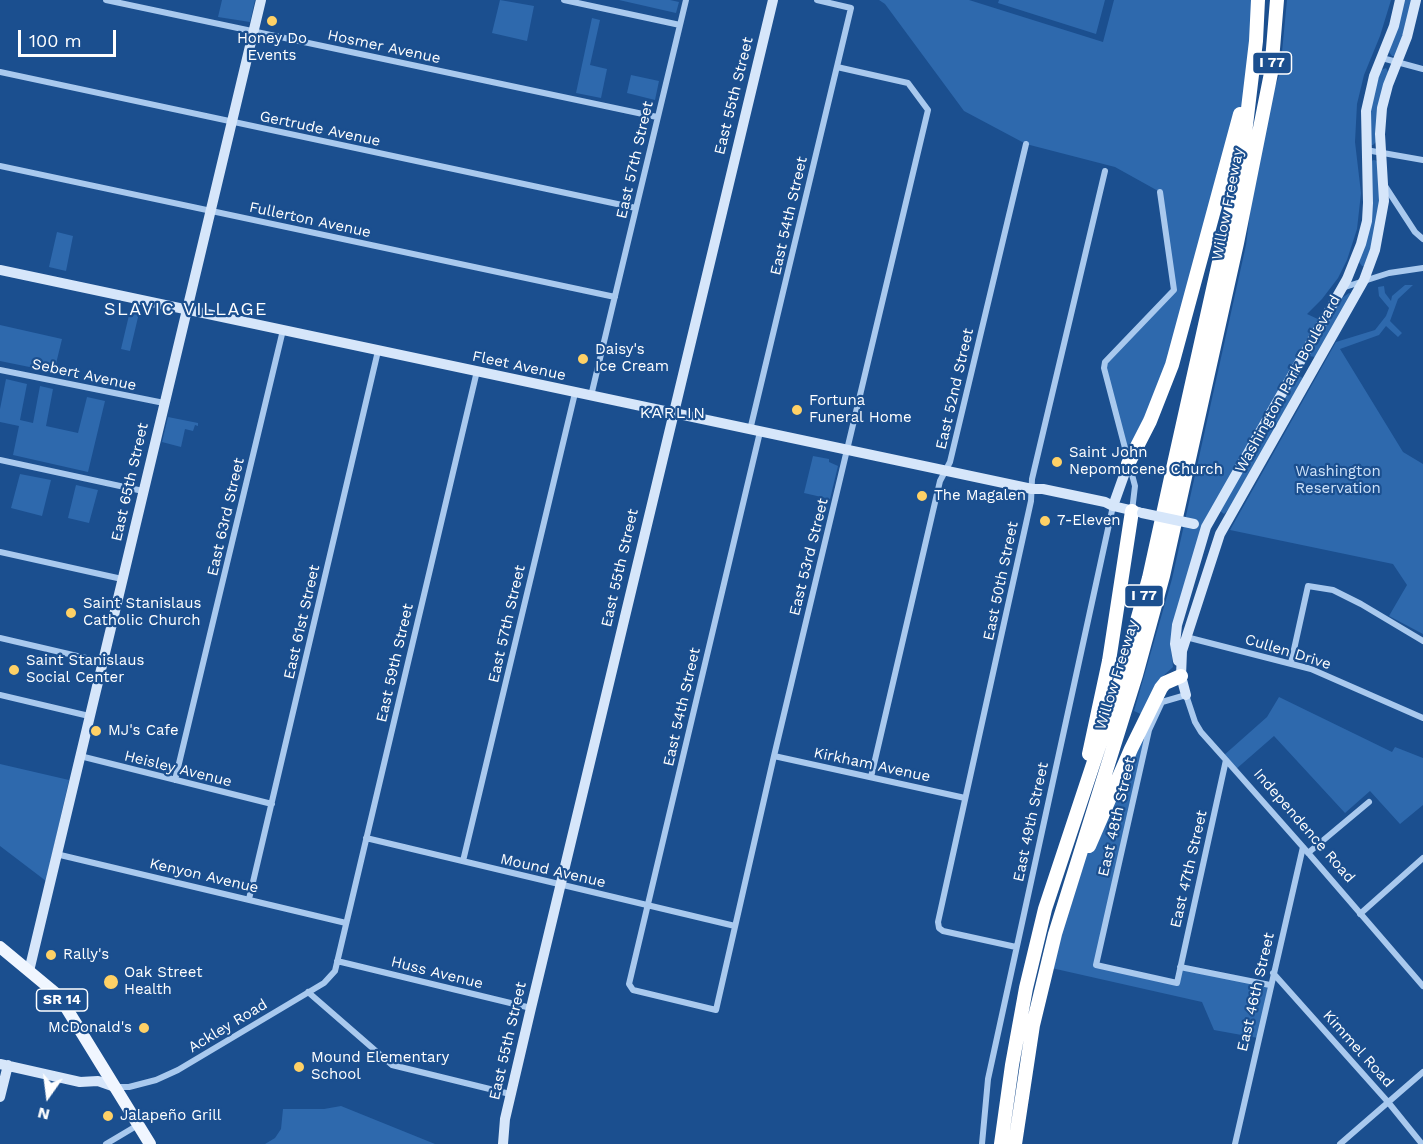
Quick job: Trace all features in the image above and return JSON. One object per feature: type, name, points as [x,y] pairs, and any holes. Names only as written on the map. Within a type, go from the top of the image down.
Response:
[{"type":"highway","name":"Willow Freeway","points":[[1001,1144],[1026,988],[1046,909],[1118,689],[1149,578],[1242,159],[1256,41],[1258,0]]},
{"type":"highway","name":"Willow Freeway","points":[[1015,1144],[1033,1025],[1055,934],[1136,675],[1163,576],[1239,232],[1270,73],[1277,0]]},
{"type":"highway","points":[[1128,464],[1150,421],[1172,365],[1221,185],[1256,41]]},
{"type":"highway","points":[[1073,825],[1109,661],[1137,512]]},
{"type":"highway","points":[[1068,894],[1131,749],[1161,688],[1165,683],[1181,676]]},
{"type":"main road","name":"SR 14","points":[[0,947],[59,996],[150,1144]]},
{"type":"street","name":"Hosmer Avenue","points":[[106,0],[657,117]]},
{"type":"street","name":"East 65th Street","points":[[29,970],[261,0]]},
{"type":"street","points":[[564,0],[680,25]]},
{"type":"street","name":"East 57th Street","points":[[591,396],[686,0]]},
{"type":"street","name":"East 55th Street","points":[[503,1144],[504,1119],[773,0]]},
{"type":"street","name":"East 54th Street","points":[[716,1010],[630,988],[852,8],[818,0]]},
{"type":"street","name":"Washington Park Boulevard","points":[[1181,635],[1206,527],[1352,269],[1361,244],[1367,221],[1365,121],[1368,101],[1374,76],[1400,0]]},
{"type":"street","name":"Washington Park Boulevard","points":[[1181,635],[1220,534],[1364,280],[1380,235],[1384,201],[1380,134],[1382,108],[1388,85],[1407,37],[1416,0]]},
{"type":"street","points":[[1382,58],[1423,69]]},
{"type":"street","name":"East 53rd Street","points":[[716,1010],[928,110],[908,83],[837,67]]},
{"type":"street","name":"Gertrude Avenue","points":[[0,72],[636,208]]},
{"type":"street","name":"East 52nd Street","points":[[871,777],[940,481],[950,462],[1026,144]]},
{"type":"street","points":[[1366,150],[1423,160]]},
{"type":"street","name":"Fullerton Avenue","points":[[0,166],[615,297]]},
{"type":"street","name":"East 50th Street","points":[[1016,947],[943,931],[939,928],[938,922],[1031,501],[1032,479],[1105,171]]},
{"type":"street","name":"Washington Park Boulevard","points":[[1384,183],[1415,232],[1423,239]]},
{"type":"street","points":[[1137,512],[1135,486],[1104,368],[1105,362],[1174,290],[1160,192]]},
{"type":"street","name":"Washington Park Boulevard","points":[[1341,288],[1389,273],[1423,268]]},
{"type":"street","name":"Fleet Avenue","points":[[0,270],[1032,489],[1042,495],[1104,508],[1113,506],[1206,527],[1220,534]]},
{"type":"street","name":"East 63rd Street","points":[[176,780],[283,330]]},
{"type":"street","name":"East 61st Street","points":[[249,899],[378,351]]},
{"type":"street","name":"Sebert Avenue","points":[[0,370],[164,404]]},
{"type":"street","name":"East 59th Street","points":[[337,961],[477,372]]},
{"type":"street","name":"East 57th Street","points":[[463,861],[575,393]]},
{"type":"street","points":[[0,460],[143,491]]},
{"type":"street","points":[[1113,506],[1128,464]]},
{"type":"street","name":"East 49th Street","points":[[982,1144],[988,1079],[1113,506]]},
{"type":"street","points":[[0,552],[122,579]]},
{"type":"street","points":[[1291,663],[1308,586],[1333,590],[1423,641]]},
{"type":"street","name":"Cullen Drive","points":[[1181,635],[1311,669],[1423,718]]},
{"type":"street","name":"Independence Road","points":[[1181,635],[1175,649],[1186,695],[1195,722],[1201,732],[1423,986]]},
{"type":"street","points":[[0,638],[103,662]]},
{"type":"street","points":[[0,695],[89,716]]},
{"type":"street","name":"East 48th Street","points":[[1176,983],[1096,964],[1149,730],[1162,702],[1186,695]]},
{"type":"street","name":"Heisley Avenue","points":[[79,756],[272,804]]},
{"type":"street","name":"Kirkham Avenue","points":[[774,756],[965,798]]},
{"type":"street","name":"East 47th Street","points":[[1176,983],[1226,760]]},
{"type":"street","points":[[1308,853],[1369,802]]},
{"type":"street","name":"Mound Avenue","points":[[366,838],[735,926]]},
{"type":"street","name":"East 46th Street","points":[[1235,1144],[1302,846]]},
{"type":"street","name":"Kenyon Avenue","points":[[56,854],[346,923]]},
{"type":"street","points":[[1360,914],[1423,858]]},
{"type":"street","name":"Huss Avenue","points":[[337,961],[531,1008]]},
{"type":"street","name":"Ackley Road","points":[[116,1088],[129,1087],[167,1075],[329,980],[337,961]]},
{"type":"street","points":[[1180,967],[1270,985]]},
{"type":"street","name":"Kimmel Road","points":[[1273,973],[1388,1102],[1422,1144]]},
{"type":"street","points":[[308,992],[392,1065],[510,1094]]},
{"type":"street","points":[[0,1097],[4,1064],[80,1082],[98,1081],[116,1088]]},
{"type":"street","points":[[1340,1144],[1423,1072]]},
{"type":"street","points":[[106,1144],[138,1125]]},
{"type":"green space","points":[[222,0],[255,0],[250,22],[218,17]]},
{"type":"green space","points":[[500,0],[534,6],[527,41],[492,33]]},
{"type":"green space","points":[[619,0],[670,0],[679,2],[676,13]]},
{"type":"green space","points":[[879,0],[969,0],[1103,42],[1114,0],[1258,0],[1256,41],[1239,117],[1172,365],[1128,464],[1105,362],[1172,293],[1160,192],[1115,167],[1026,144],[964,111],[885,4]]},
{"type":"green space","points":[[999,0],[1105,0],[1096,34],[998,3]]},
{"type":"green space","points":[[1287,0],[1391,0],[1380,36],[1364,75],[1357,104],[1355,142],[1361,193],[1357,229],[1347,260],[1338,278],[1307,314],[1322,321],[1211,517],[1171,648],[1173,667],[1161,678],[1143,715],[1134,711],[1172,579],[1246,245],[1261,125],[1280,73]]},
{"type":"green space","points":[[1404,0],[1413,0],[1404,33],[1395,56],[1392,56],[1389,52]]},
{"type":"green space","points":[[592,18],[600,20],[590,65],[607,69],[601,98],[576,93]]},
{"type":"green space","points":[[1386,68],[1388,72],[1376,142],[1370,145],[1368,131],[1372,99],[1381,70]]},
{"type":"green space","points":[[631,75],[659,81],[655,100],[627,93]]},
{"type":"green space","points":[[1371,161],[1377,161],[1381,195],[1377,232],[1364,266],[1362,266],[1359,262]]},
{"type":"green space","points":[[57,232],[73,236],[66,271],[49,267]]},
{"type":"green space","name":"Washington Reservation","points":[[1405,285],[1413,285],[1398,299],[1390,321],[1402,333],[1398,337],[1386,326],[1379,335],[1340,349],[1403,452],[1423,464],[1423,634],[1389,616],[1407,585],[1393,564],[1230,530],[1336,342],[1375,330],[1386,316],[1389,308],[1379,296],[1378,287],[1384,286],[1385,293],[1391,301],[1392,296]]},
{"type":"green space","points":[[1351,294],[1315,357],[1309,356],[1309,352],[1339,300]]},
{"type":"green space","points":[[130,311],[139,313],[130,351],[121,349]]},
{"type":"green space","points":[[0,325],[62,339],[54,372],[0,361]]},
{"type":"green space","points":[[1297,375],[1303,378],[1229,509],[1224,514],[1220,511]]},
{"type":"green space","points":[[6,379],[27,384],[20,420],[33,423],[40,386],[53,389],[46,426],[78,433],[87,397],[105,401],[88,472],[13,455],[19,426],[0,422]]},
{"type":"green space","points":[[168,417],[198,423],[193,431],[185,429],[181,447],[162,442]]},
{"type":"green space","points":[[813,456],[829,459],[829,462],[838,466],[830,499],[804,493]]},
{"type":"green space","points":[[20,474],[51,480],[42,516],[11,508]]},
{"type":"green space","points":[[76,485],[98,490],[89,523],[68,518]]},
{"type":"green space","points":[[1279,697],[1392,752],[1395,747],[1423,758],[1423,805],[1400,824],[1370,791],[1345,813],[1274,736],[1235,770],[1223,756],[1267,717]]},
{"type":"green space","points":[[1149,730],[1096,964],[1176,983],[1180,967],[1270,985],[1258,1038],[1214,1030],[1202,1002],[1047,967],[1068,894],[1131,749]]},
{"type":"green space","points":[[0,764],[69,780],[46,881],[0,846]]},
{"type":"green space","points":[[341,1106],[435,1144],[265,1144],[275,1138],[281,1129],[283,1109],[324,1109]]},
{"type":"place","name":"Honey Do Events","points":[[272,21]]},
{"type":"place","name":"Daisy's Ice Cream","points":[[583,359]]},
{"type":"place","name":"Fortuna Funeral Home","points":[[797,410]]},
{"type":"place","name":"Saint John Nepomucene Church","points":[[1057,462]]},
{"type":"place","name":"The Magalen","points":[[922,496]]},
{"type":"place","name":"7-Eleven","points":[[1045,521]]},
{"type":"place","name":"Saint Stanislaus Catholic Church","points":[[71,613]]},
{"type":"place","name":"Saint Stanislaus Social Center","points":[[14,670]]},
{"type":"place","name":"MJ's Cafe","points":[[96,731]]},
{"type":"place","name":"Rally's","points":[[51,955]]},
{"type":"place","name":"Oak Street Health","points":[[111,982]]},
{"type":"place","name":"McDonald's","points":[[144,1028]]},
{"type":"place","name":"Mound Elementary School","points":[[299,1067]]},
{"type":"place","name":"Jalapeño Grill","points":[[108,1116]]},
{"type":"district","name":"SLAVIC VILLAGE","points":[[186,310]]},
{"type":"district","name":"KARLIN","points":[[673,413]]}]
